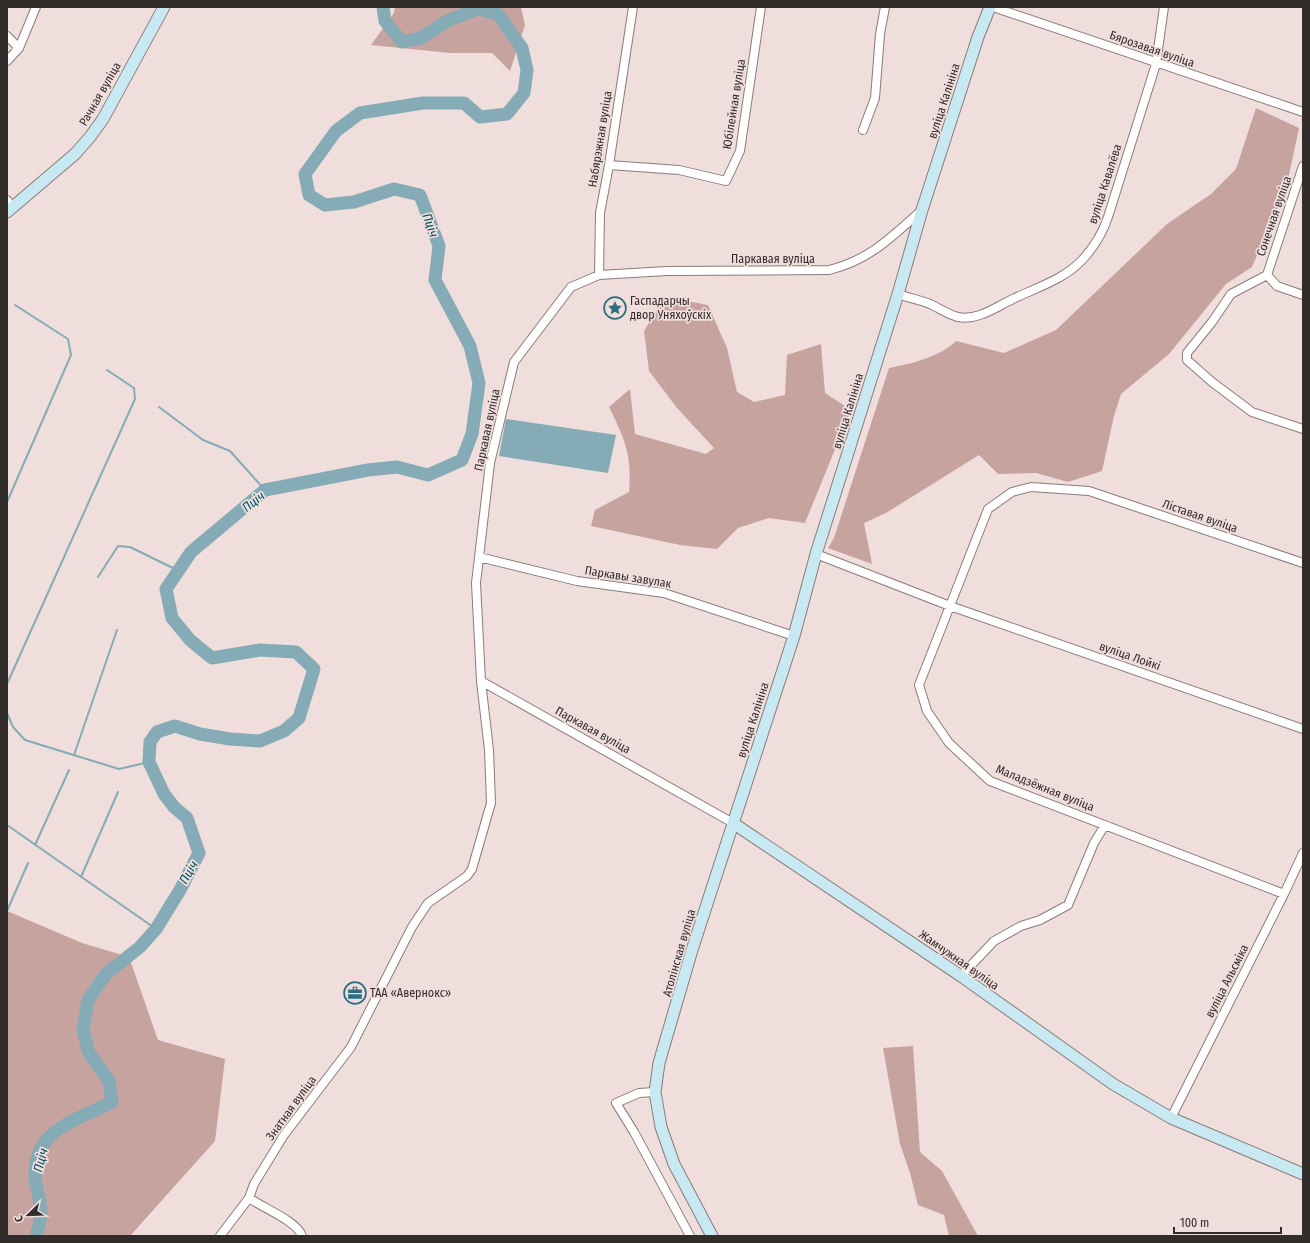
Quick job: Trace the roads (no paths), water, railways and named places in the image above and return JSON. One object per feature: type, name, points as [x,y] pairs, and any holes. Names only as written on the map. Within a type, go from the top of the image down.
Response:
[{"type":"street","points":[[7,61],[19,48],[36,7]]},
{"type":"street","name":"Рачная вуліца","points":[[9,206],[75,154],[90,137],[103,119],[164,7]]},
{"type":"street","name":"Набярэжная вуліца","points":[[599,275],[600,212],[609,165],[633,7]]},
{"type":"street","name":"Юбілейная вуліца","points":[[609,165],[679,170],[726,181],[740,152],[761,7]]},
{"type":"street","points":[[863,130],[875,98],[880,34],[885,7]]},
{"type":"street","name":"Бярозавая вуліца","points":[[991,7],[1156,64],[1303,112]]},
{"type":"street","name":"вуліца Калініна","points":[[733,823],[794,636],[816,554],[898,294],[922,210],[978,37],[991,7]]},
{"type":"street","name":"вуліца Кавалёва","points":[[898,294],[929,304],[958,316],[974,317],[991,311],[1014,298],[1046,284],[1066,273],[1083,259],[1103,230],[1108,217],[1156,64],[1164,7]]},
{"type":"street","points":[[7,36],[19,48]]},
{"type":"street","name":"Сонечная вуліца","points":[[1266,275],[1303,166]]},
{"type":"street","name":"Паркавая вуліца","points":[[733,823],[481,681],[476,583],[490,463],[514,362],[570,286],[599,275],[667,271],[829,270],[846,266],[865,257],[922,210]]},
{"type":"street","points":[[1303,295],[1277,286],[1266,275],[1231,294],[1212,322],[1187,353],[1187,360],[1212,382],[1252,412],[1303,429]]},
{"type":"street","name":"Ліставая вуліца","points":[[950,606],[988,509],[1012,492],[1031,487],[1089,491],[1303,564]]},
{"type":"street","name":"вуліца Лойкі","points":[[816,554],[950,606],[1303,729]]},
{"type":"street","name":"Паркавы завулак","points":[[479,557],[577,581],[664,593],[794,636]]},
{"type":"street","name":"Маладзёжная вуліца","points":[[950,606],[919,685],[927,711],[948,743],[990,781],[1284,894]]},
{"type":"street","name":"Знатная вуліца","points":[[220,1236],[249,1198],[254,1184],[284,1135],[351,1047],[380,994],[412,927],[423,909],[439,894],[468,876],[478,850],[491,803],[489,750],[481,681]]},
{"type":"street","name":"Жамчужная вуліца","points":[[733,823],[961,976],[1113,1084],[1171,1118],[1303,1174]]},
{"type":"street","name":"Атолінская вуліца","points":[[712,1236],[674,1164],[661,1127],[655,1092],[659,1063],[692,950],[733,823]]},
{"type":"street","points":[[961,976],[994,941],[1021,926],[1040,920],[1068,905],[1094,843],[1105,825]]},
{"type":"street","name":"вуліца Альсміка","points":[[1171,1118],[1284,894],[1303,853]]},
{"type":"street","points":[[655,1092],[639,1094],[616,1104],[634,1132],[690,1236]]},
{"type":"street","points":[[249,1198],[292,1223],[297,1227],[302,1236]]},
{"type":"water","points":[[506,419],[616,435],[608,473],[499,456]]},
{"type":"waterway","name":"Пціч","points":[[36,1236],[41,1212],[35,1172],[37,1157],[43,1145],[62,1127],[112,1102],[109,1081],[89,1053],[83,1030],[88,1000],[106,974],[140,947],[156,929],[180,890],[199,853],[187,818],[174,807],[164,794],[149,762],[150,742],[157,732],[175,726],[200,734],[230,739],[260,741],[284,731],[299,718],[314,669],[296,652],[260,650],[212,658],[190,640],[172,618],[166,589],[191,552],[265,490],[368,470],[397,467],[428,475],[462,460],[472,434],[479,383],[470,346],[435,280],[439,246],[420,195],[394,189],[354,202],[325,205],[309,195],[305,174],[336,131],[360,113],[423,103],[464,103],[480,117],[507,114],[524,93],[527,70],[522,48],[498,14],[478,9],[447,21],[421,38],[402,42],[385,21],[383,7]]},
{"type":"waterway","points":[[7,502],[71,355],[68,339],[15,305]]},
{"type":"waterway","points":[[7,690],[7,684],[135,399],[134,388],[107,370]]},
{"type":"waterway","points":[[159,407],[203,440],[230,451],[265,490]]},
{"type":"waterway","points":[[98,577],[118,546],[130,547],[177,570]]},
{"type":"waterway","points":[[74,755],[117,630]]},
{"type":"waterway","points":[[7,713],[13,727],[25,740],[119,769],[149,762]]},
{"type":"waterway","points":[[35,845],[69,770]]},
{"type":"waterway","points":[[81,877],[118,792]]},
{"type":"waterway","points":[[7,825],[156,929]]},
{"type":"waterway","points":[[7,911],[28,863]]},
{"type":"place","name":"Гаспадарчы двор Уняхоўскіх","points":[[615,308]]},
{"type":"place","name":"ТАА «Авернокс»","points":[[355,993]]}]
